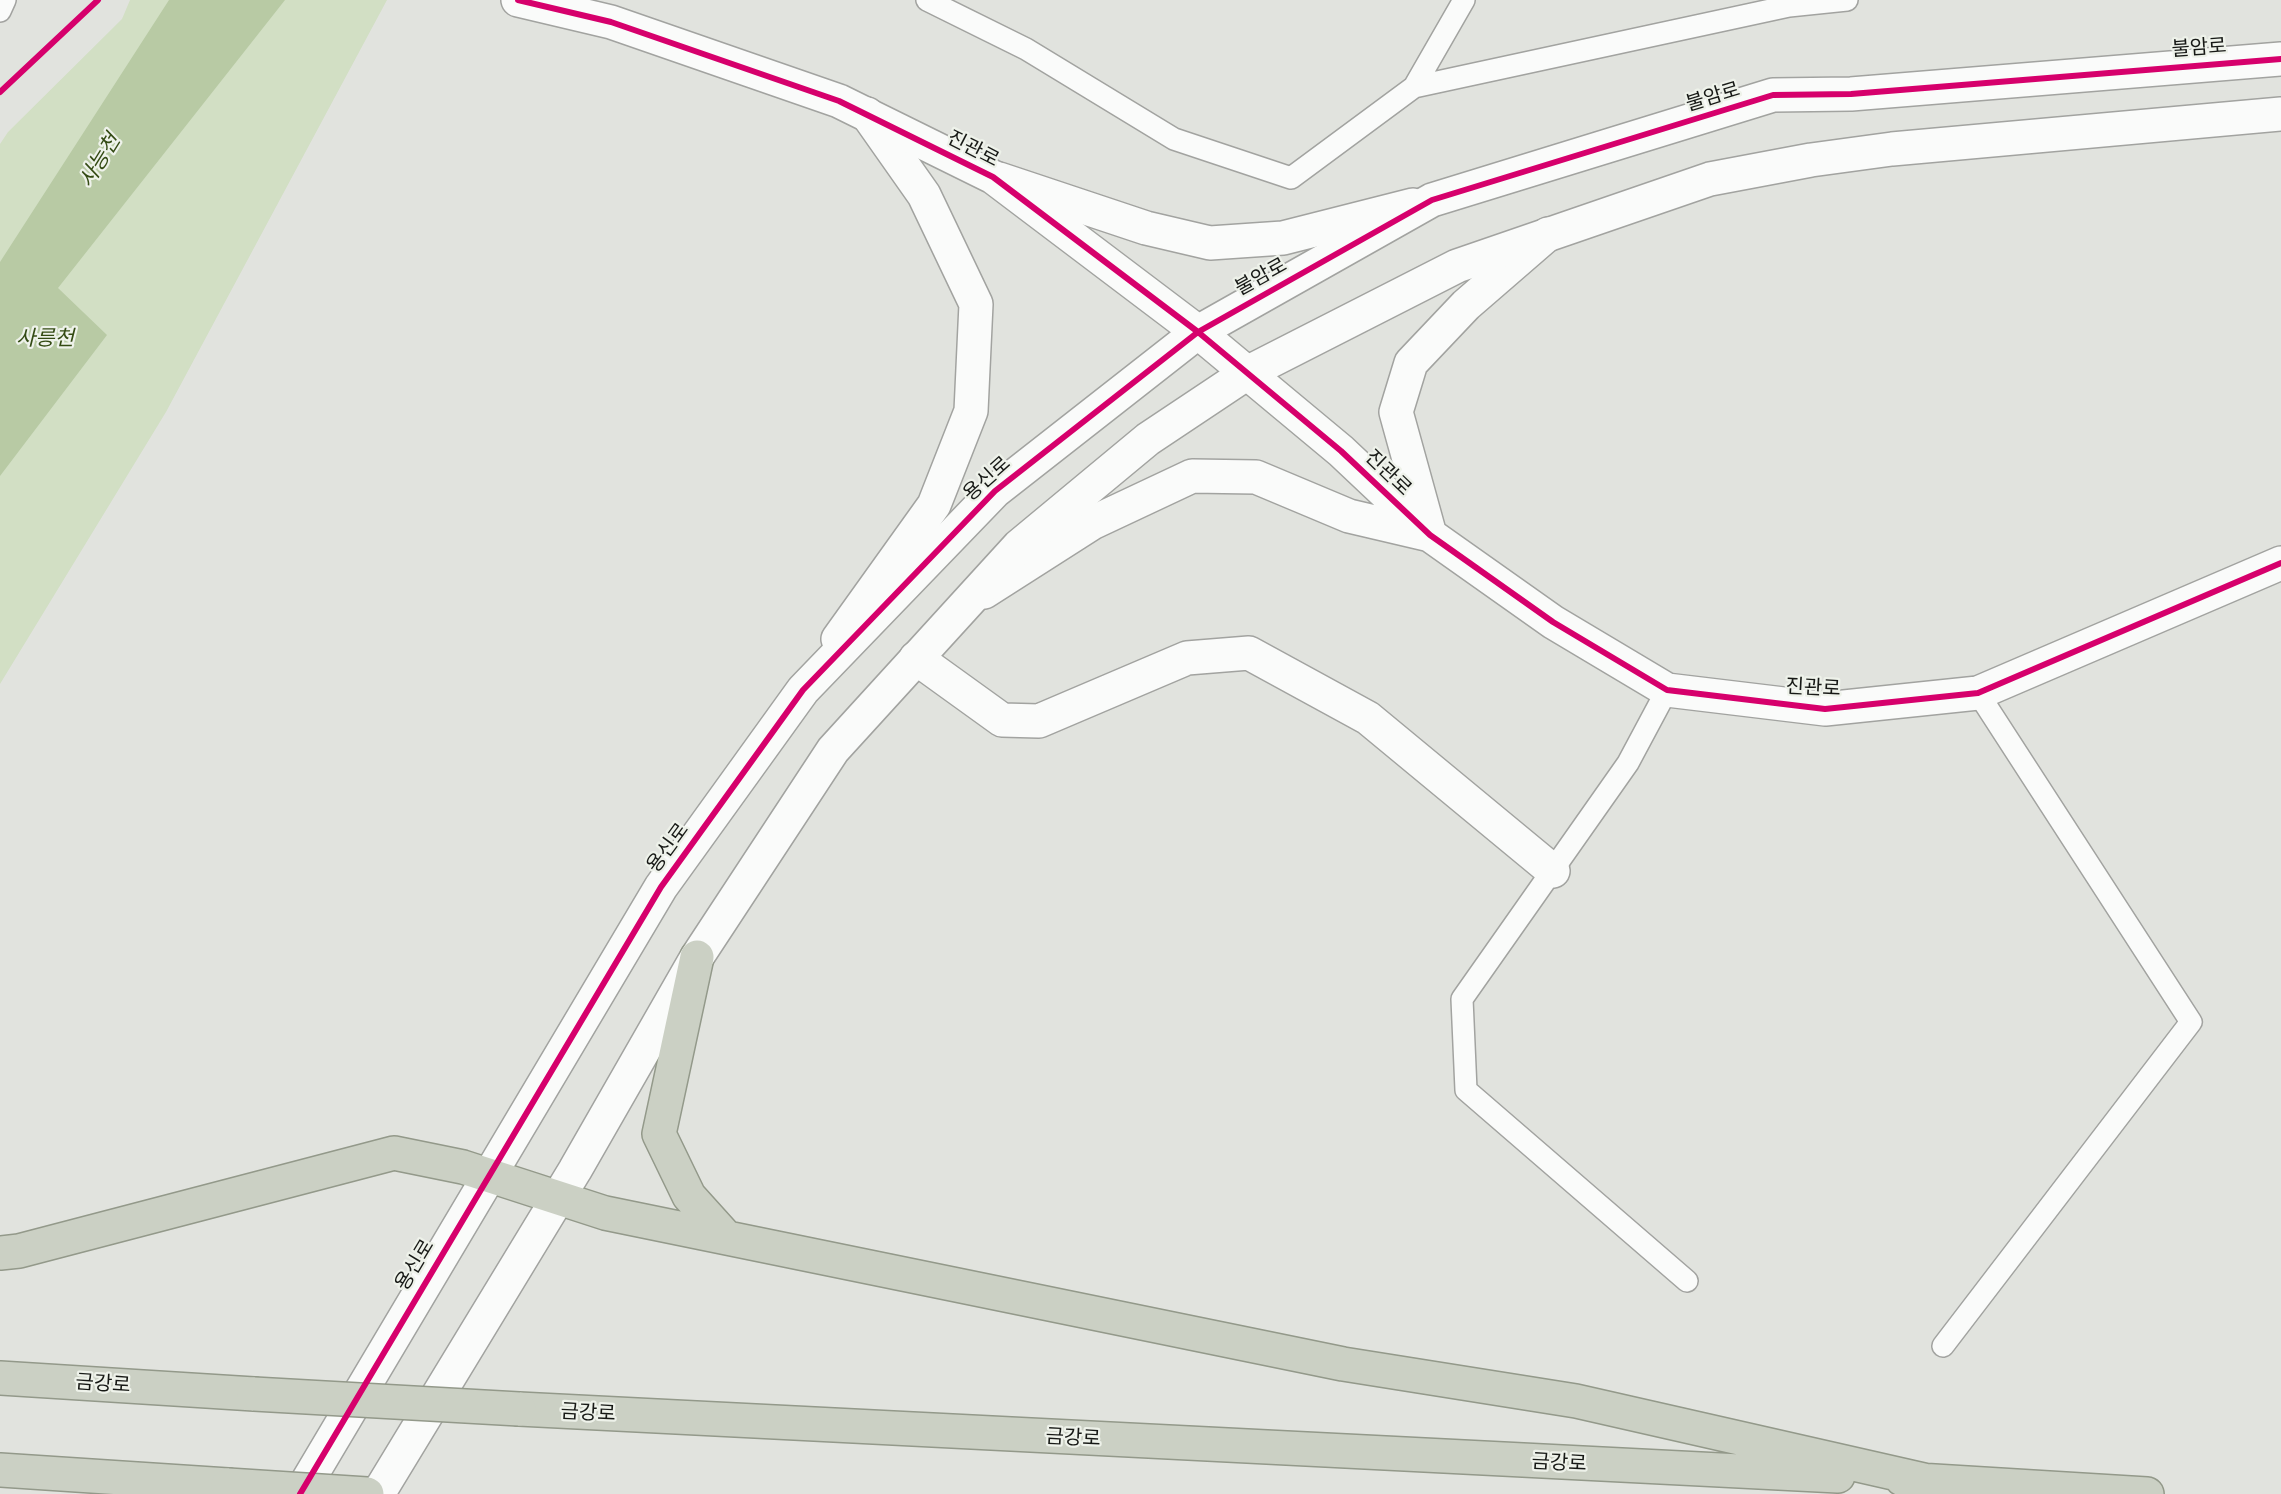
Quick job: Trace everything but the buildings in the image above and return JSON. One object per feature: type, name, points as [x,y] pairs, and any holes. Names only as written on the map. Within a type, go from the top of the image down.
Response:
[{"type":"highway","points":[[698,957],[659,1134],[689,1196],[726,1237]]},
{"type":"highway","points":[[0,1253],[19,1251],[394,1154],[489,1175],[604,1213],[1343,1364],[1576,1401],[1924,1480]]},
{"type":"highway","name":"금강로","points":[[0,1378],[519,1409],[1924,1480],[2147,1494]]},
{"type":"highway","points":[[0,1470],[367,1494]]},
{"type":"street","name":"진관로","points":[[518,0],[611,22],[839,101],[993,177],[1198,332],[1341,451],[1430,535],[1553,622],[1667,690],[1825,709],[1978,693],[2281,563]]},
{"type":"street","name":"불암로","points":[[1198,332],[1432,200],[1773,95],[1851,94],[2281,59]]},
{"type":"street","points":[[803,690],[934,505],[971,411],[976,304],[924,195],[867,114]]},
{"type":"street","points":[[378,1494],[556,1199],[698,957],[833,750],[1019,546],[1148,438],[1247,373],[1457,266],[1710,179],[1811,160],[1892,149],[2281,114]]},
{"type":"street","points":[[993,177],[1146,228],[1210,243],[1283,238],[1432,200]]},
{"type":"street","points":[[968,603],[1092,523],[1192,476],[1256,477],[1349,516],[1430,535],[1396,412],[1411,363],[1466,305],[1550,233]]},
{"type":"street","name":"용신로","points":[[300,1494],[661,887],[803,690],[995,491],[1198,332]]},
{"type":"street","points":[[916,658],[1002,720],[1039,721],[1187,658],[1249,653],[1368,718],[1552,871]]},
{"type":"lane","points":[[0,11],[5,0]]},
{"type":"lane","points":[[927,0],[1026,49],[1174,139],[1291,178],[1414,87],[1464,0]]},
{"type":"lane","points":[[1414,87],[1789,6],[1847,0]]},
{"type":"lane","points":[[1667,690],[1628,763],[1462,999],[1466,1090],[1687,1281]]},
{"type":"lane","points":[[1943,1346],[2191,1022],[1978,693]]},
{"type":"shaded area","points":[[130,0],[387,0],[166,412],[0,684],[0,144],[8,132],[122,19]]},
{"type":"water","name":"사릉천","points":[[169,0],[285,0],[58,288],[107,335],[0,476],[0,262]]},
{"type":"cycle path","points":[[0,92],[98,0]]},
{"type":"cycle path","points":[[518,0],[611,22],[839,101],[993,177],[1198,332],[1341,451],[1430,535],[1553,622],[1667,690],[1825,709],[1978,693],[2281,563]]},
{"type":"cycle path","points":[[300,1494],[661,887],[803,690],[995,491],[1198,332],[1432,200],[1773,95],[1851,94],[2281,59]]},
{"type":"water label","name":"사능천","points":[[100,161]]}]
